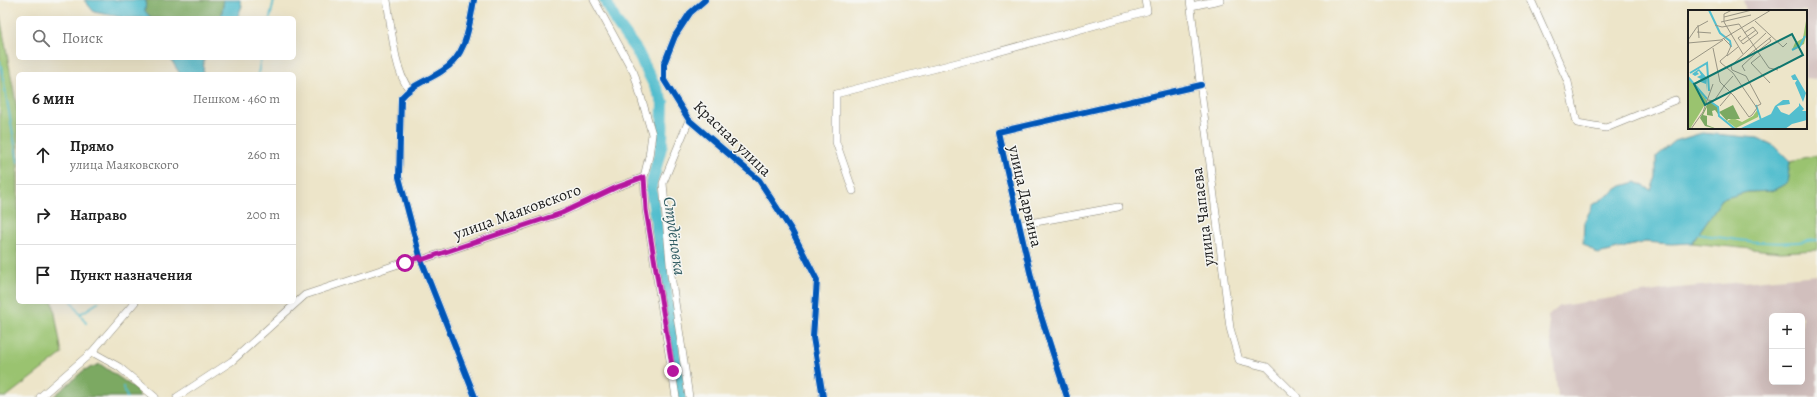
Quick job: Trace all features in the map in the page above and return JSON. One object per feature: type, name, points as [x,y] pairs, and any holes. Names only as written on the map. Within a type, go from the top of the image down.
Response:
[{"type":"street","points":[[387,0],[398,66],[404,83],[409,89]]},
{"type":"street","points":[[474,0],[467,35],[458,59],[443,71],[409,89],[401,98],[399,177],[420,258],[475,397]]},
{"type":"street","points":[[594,0],[634,72],[652,134],[644,177],[646,210],[676,397]]},
{"type":"street","name":"Красная улица","points":[[705,0],[690,13],[675,36],[668,50],[663,71],[664,80],[689,120],[759,180],[792,231],[817,280],[813,337],[823,397]]},
{"type":"street","points":[[853,191],[836,142],[836,94],[972,59],[1147,11],[1145,0]]},
{"type":"street","points":[[1191,3],[1220,0]]},
{"type":"street","points":[[1531,0],[1568,82],[1577,123],[1606,128],[1675,100]]},
{"type":"street","name":"улица Чапаева","points":[[1191,3],[1230,328],[1239,360],[1267,368],[1297,397]]},
{"type":"street","name":"улица Дарвина","points":[[1067,397],[1038,307],[998,132],[1200,85]]},
{"type":"street","points":[[689,120],[663,182],[671,275],[689,397]]},
{"type":"street","name":"улица Маяковского","points":[[296,303],[305,295],[562,213],[617,187],[644,177]]},
{"type":"street","points":[[1020,225],[1118,207]]},
{"type":"street","points":[[40,397],[92,352],[134,304]]},
{"type":"street","name":"улица Маяковского","points":[[176,397],[232,361],[295,304]]},
{"type":"street","points":[[92,352],[119,367],[155,397]]},
{"type":"shaded area","points":[[1743,0],[1817,0],[1817,79],[1807,78],[1807,10],[1746,10]]},
{"type":"shaded area","points":[[1817,275],[1817,397],[1558,397],[1548,316],[1560,306],[1668,289]]},
{"type":"green space","points":[[146,0],[224,0],[221,16],[149,16],[145,11]]},
{"type":"green space","points":[[0,16],[16,103],[16,304],[53,304],[62,354],[6,397],[0,397]]},
{"type":"green space","points":[[1817,155],[1817,250],[1781,252],[1692,243],[1722,199],[1746,192],[1772,191],[1787,183],[1790,161]]},
{"type":"green space","points":[[100,364],[136,389],[140,397],[53,397],[84,370]]},
{"type":"water","points":[[84,0],[146,0],[145,11],[149,16],[115,16],[94,12]]},
{"type":"water","points":[[224,0],[240,0],[242,6],[238,16],[221,16]]},
{"type":"water","points":[[171,60],[204,60],[203,72],[179,72]]},
{"type":"water","points":[[1702,133],[1758,138],[1775,146],[1790,161],[1787,183],[1772,191],[1747,192],[1722,199],[1692,243],[1671,244],[1645,242],[1598,254],[1583,243],[1584,222],[1593,205],[1622,186],[1636,182],[1651,190],[1656,177],[1656,157],[1675,141]]},
{"type":"waterway","points":[[270,16],[274,0]]},
{"type":"waterway","name":"Студёновка","points":[[605,0],[616,22],[637,51],[663,102],[662,143],[651,187],[681,397]]},
{"type":"waterway","points":[[258,72],[261,60]]},
{"type":"waterway","points":[[0,61],[16,151]]},
{"type":"waterway","points":[[1698,234],[1728,239],[1772,243],[1817,240]]},
{"type":"waterway","points":[[73,304],[86,323]]},
{"type":"waterway","points":[[80,314],[96,304]]},
{"type":"waterway","points":[[123,387],[127,397]]},
{"type":"cycle path","points":[[474,0],[466,40],[457,57],[442,71],[415,86],[401,98],[399,177],[421,260],[475,397]]},
{"type":"cycle path","points":[[705,0],[690,13],[675,36],[664,64],[664,80],[689,120],[759,180],[792,231],[817,280],[813,337],[823,397]]},
{"type":"cycle path","points":[[1067,397],[1038,307],[998,132],[1201,85]]},
{"type":"route","points":[[405,263],[420,257],[421,260],[562,213],[617,187],[644,177],[646,210],[673,371]]}]
